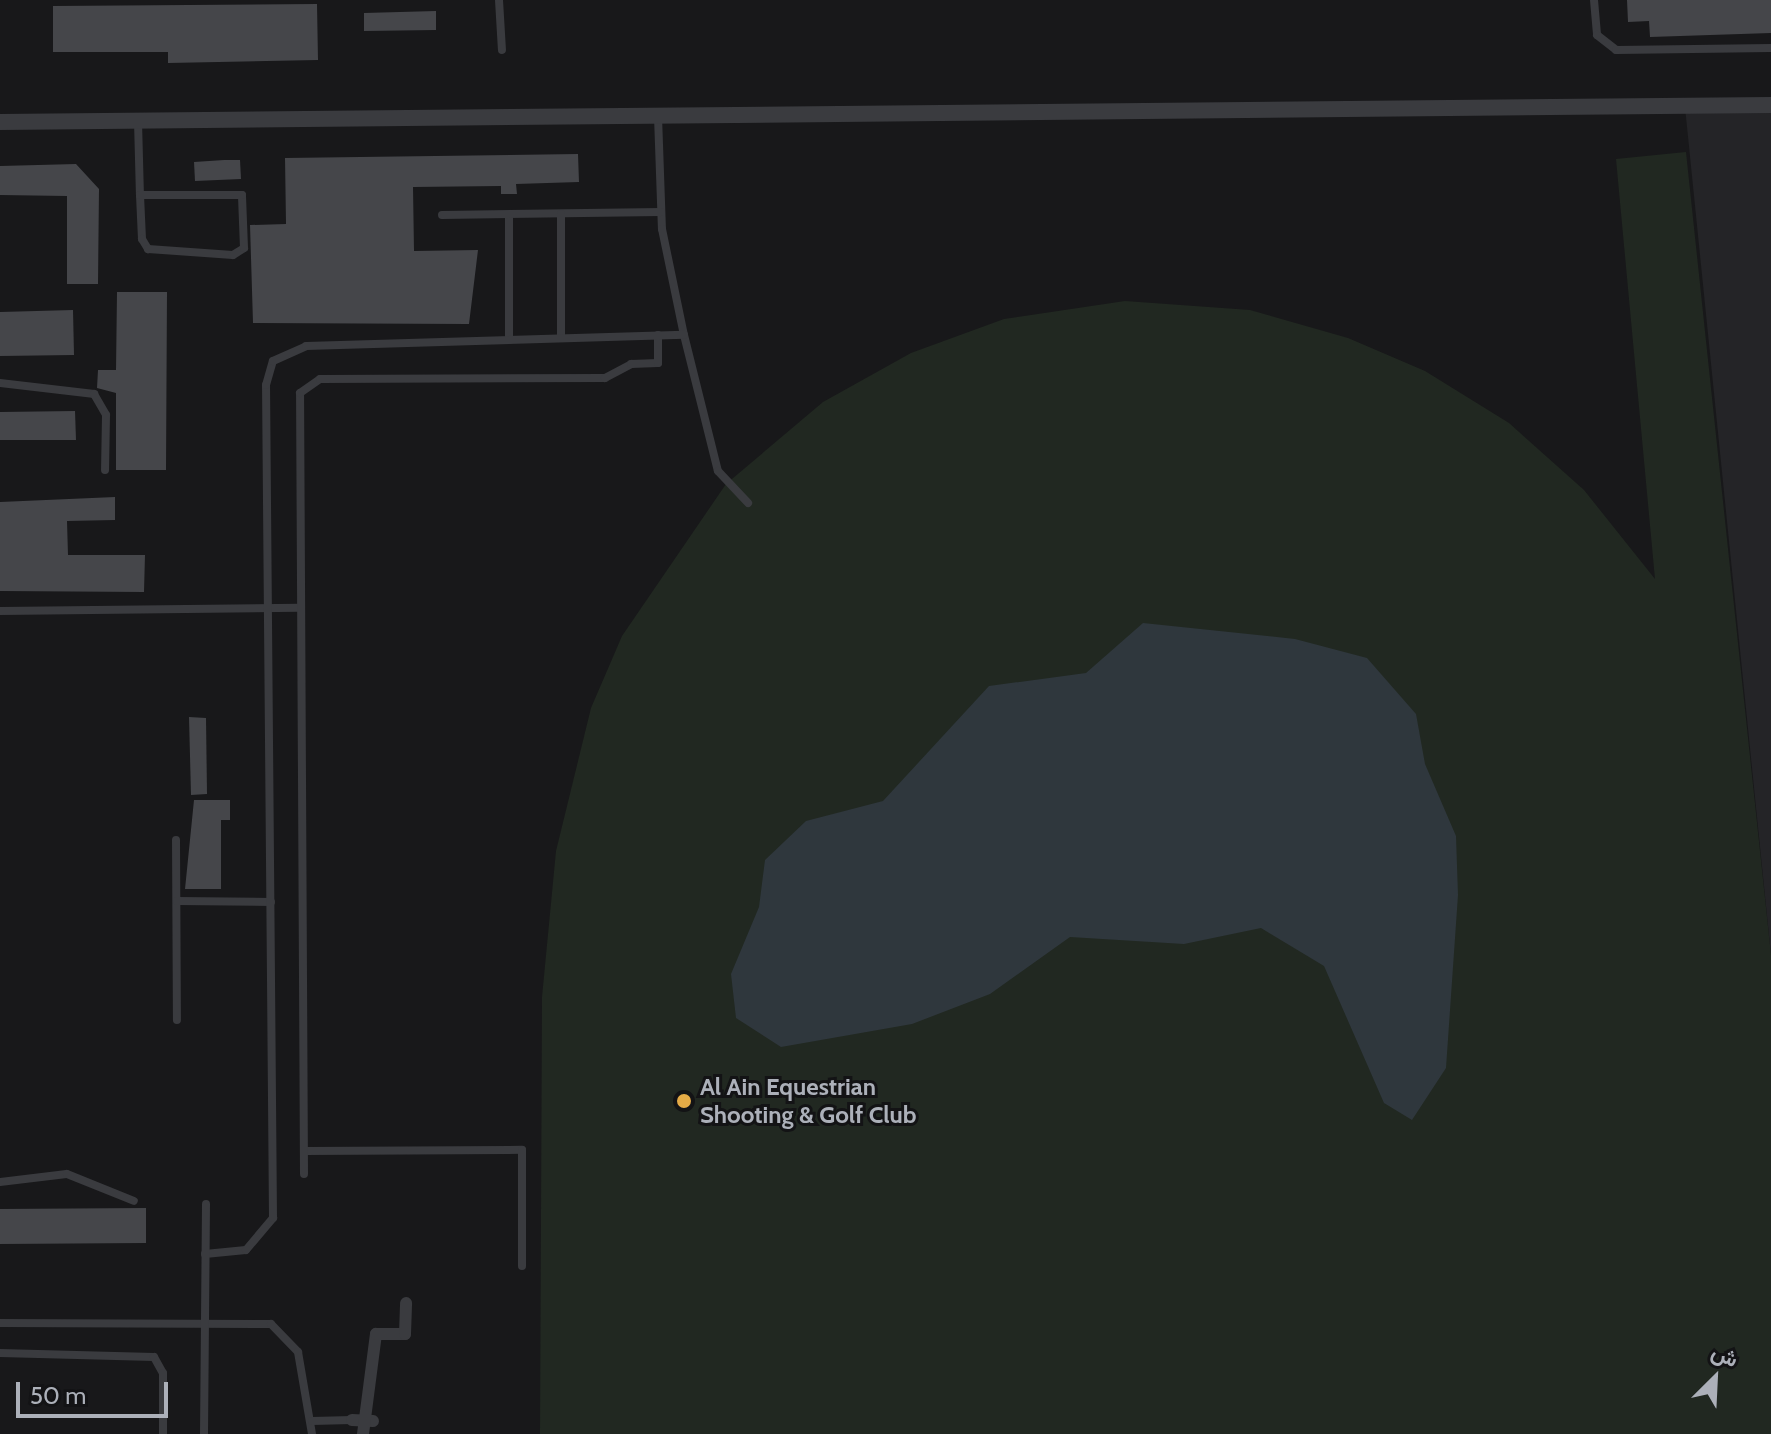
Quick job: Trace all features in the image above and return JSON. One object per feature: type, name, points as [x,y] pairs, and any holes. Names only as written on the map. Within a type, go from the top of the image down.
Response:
[{"type":"street","points":[[0,122],[1771,105]]},
{"type":"street","points":[[363,1424],[376,1334],[405,1334],[406,1303]]},
{"type":"lane","points":[[499,0],[502,50]]},
{"type":"lane","points":[[1594,0],[1597,35],[1616,50],[1771,48]]},
{"type":"lane","points":[[658,116],[661,212],[684,335],[718,471],[748,503]]},
{"type":"lane","points":[[138,120],[140,195],[142,239],[154,252],[233,255],[244,248],[242,195],[140,195]]},
{"type":"lane","points":[[442,215],[661,212]]},
{"type":"lane","points":[[509,214],[509,340]]},
{"type":"lane","points":[[561,214],[561,338]]},
{"type":"lane","points":[[304,1174],[299,400],[308,384],[605,378],[631,364],[658,363],[658,335]]},
{"type":"lane","points":[[205,1254],[246,1250],[273,1218],[266,385],[273,361],[306,346],[684,335]]},
{"type":"lane","points":[[0,383],[94,394],[106,415],[105,470]]},
{"type":"lane","points":[[0,611],[300,608]]},
{"type":"lane","points":[[176,840],[177,1020]]},
{"type":"lane","points":[[177,901],[271,902]]},
{"type":"lane","points":[[304,1151],[522,1150],[522,1266]]},
{"type":"lane","points":[[0,1182],[67,1174],[134,1201]]},
{"type":"lane","points":[[204,1434],[206,1204]]},
{"type":"lane","points":[[0,1323],[258,1321],[284,1331],[303,1369],[312,1434]]},
{"type":"lane","points":[[0,1353],[154,1357],[163,1373],[163,1434]]},
{"type":"lane","points":[[312,1421],[363,1424]]},
{"type":"shaded area","points":[[1771,105],[1771,955],[1685,107]]},
{"type":"shaded area","points":[[1686,152],[1771,955],[1771,1434],[540,1434],[542,997],[556,851],[591,708],[622,636],[726,484],[823,402],[911,353],[1004,319],[1125,301],[1250,310],[1348,338],[1425,371],[1509,423],[1584,490],[1655,579],[1616,159]]},
{"type":"shaded area","points":[[1143,623],[1295,639],[1367,658],[1416,714],[1425,764],[1456,836],[1458,895],[1446,1068],[1412,1120],[1384,1103],[1324,966],[1261,928],[1184,944],[1070,937],[990,994],[912,1024],[781,1047],[736,1018],[731,974],[759,907],[765,860],[806,821],[883,801],[989,686],[1086,673]]},
{"type":"building","points":[[1627,0],[1771,0],[1771,33],[1650,37],[1649,21],[1628,22]]},
{"type":"building","points":[[317,4],[318,60],[168,63],[168,52],[53,52],[53,6]]},
{"type":"building","points":[[436,11],[436,30],[364,31],[364,13]]},
{"type":"building","points":[[578,154],[579,182],[516,184],[517,194],[501,194],[501,186],[413,187],[414,251],[478,250],[469,324],[253,323],[250,225],[286,224],[285,158]]},
{"type":"building","points":[[240,160],[241,179],[195,181],[194,162]]},
{"type":"building","points":[[76,164],[99,189],[98,284],[67,284],[67,196],[0,195],[0,166]]},
{"type":"building","points":[[117,292],[167,292],[166,470],[116,470],[116,393],[97,388],[98,370],[116,370]]},
{"type":"building","points":[[73,310],[74,355],[0,356],[0,312]]},
{"type":"building","points":[[75,411],[76,440],[0,440],[0,412]]},
{"type":"building","points":[[115,497],[115,520],[67,521],[68,555],[145,555],[144,592],[0,591],[0,502]]},
{"type":"building","points":[[189,717],[206,718],[207,794],[191,795]]},
{"type":"building","points":[[194,800],[230,800],[230,820],[221,820],[221,889],[185,889]]},
{"type":"building","points":[[146,1208],[146,1243],[0,1244],[0,1209]]},
{"type":"place","name":"Al Ain Equestrian Shooting & Golf Club","points":[[684,1101]]}]
